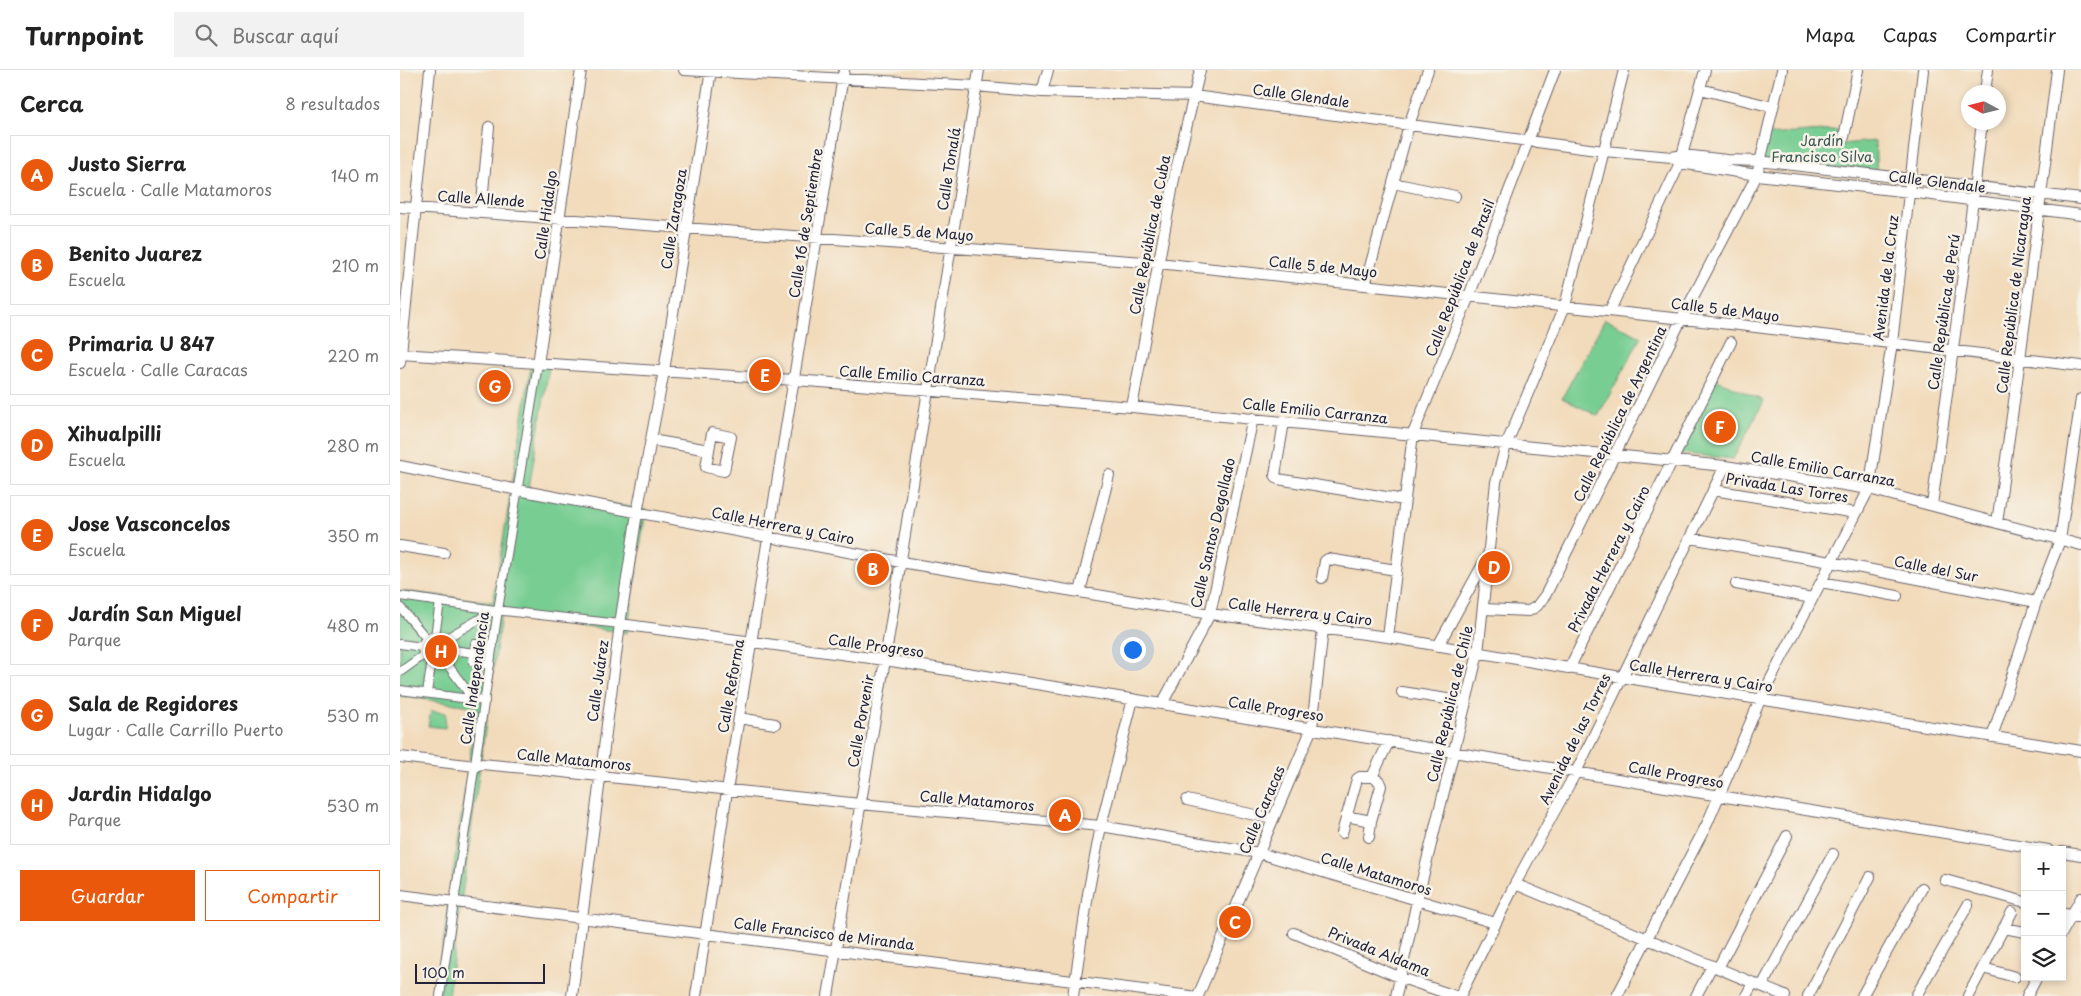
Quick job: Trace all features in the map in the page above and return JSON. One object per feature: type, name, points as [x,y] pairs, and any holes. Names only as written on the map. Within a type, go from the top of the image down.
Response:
[{"type":"street","points":[[400,357],[430,70]]},
{"type":"street","name":"Calle Hidalgo","points":[[538,364],[581,70]]},
{"type":"street","name":"Calle Glendale","points":[[684,70],[843,74],[1042,92],[1194,96],[1604,151],[1679,158],[1760,161],[2081,199]]},
{"type":"street","name":"Calle Tonalá","points":[[928,391],[979,70]]},
{"type":"street","points":[[1042,92],[1048,70]]},
{"type":"street","name":"Calle República de Cuba","points":[[1132,407],[1177,166],[1200,70]]},
{"type":"street","points":[[1365,285],[1410,125],[1428,70]]},
{"type":"street","name":"Calle República de Brasil","points":[[1388,637],[1413,434],[1469,296],[1555,70]]},
{"type":"street","name":"Calle República de Chile","points":[[1396,996],[1417,901],[1478,653],[1496,482],[1506,445],[1565,306],[1624,70]]},
{"type":"street","points":[[1610,310],[1679,158],[1705,70]]},
{"type":"street","name":"Calle República de Argentina","points":[[1484,609],[1529,611],[1540,602],[1682,318],[1757,175],[1782,70]]},
{"type":"street","points":[[1844,137],[1858,70]]},
{"type":"street","name":"Avenida de la Cruz","points":[[1617,996],[1707,824],[1760,700],[1869,489],[1892,343],[1923,70]]},
{"type":"street","points":[[1986,85],[1988,70]]},
{"type":"street","name":"Calle República de Nicaragua","points":[[1997,522],[2057,70]]},
{"type":"street","name":"Calle Zaragoza","points":[[664,371],[711,71]]},
{"type":"street","name":"Calle 16 de Septiembre","points":[[795,380],[843,74]]},
{"type":"street","points":[[1700,89],[1773,106]]},
{"type":"street","points":[[481,213],[489,127]]},
{"type":"street","name":"Calle República de Perú","points":[[1932,505],[1974,200],[1981,130]]},
{"type":"street","name":"Calle Glendale","points":[[1679,158],[1757,175],[1910,192],[2081,215]]},
{"type":"street","points":[[1393,184],[1455,196]]},
{"type":"street","name":"Calle Allende","points":[[400,207],[559,219]]},
{"type":"street","name":"Calle 5 de Mayo","points":[[559,219],[1158,263],[1682,318],[1953,349],[2081,366]]},
{"type":"street","name":"Privada Herrera y Cairo","points":[[1569,669],[1732,342]]},
{"type":"street","name":"Calle Emilio Carranza","points":[[400,357],[664,371],[1132,407],[1725,466],[1869,489],[2081,545]]},
{"type":"street","name":"Calle Independencia","points":[[440,996],[493,646],[496,610],[538,364]]},
{"type":"street","name":"Calle Juárez","points":[[572,996],[620,624],[637,513],[664,371]]},
{"type":"street","name":"Calle Reforma","points":[[696,996],[727,791],[795,380]]},
{"type":"street","name":"Calle Porvenir","points":[[828,996],[928,391]]},
{"type":"street","points":[[1992,737],[2036,602],[2060,540],[2081,399]]},
{"type":"street","name":"Calle Santos Degollado","points":[[1162,704],[1210,614],[1253,418]]},
{"type":"street","points":[[1284,422],[1275,476],[1278,478],[1404,500]]},
{"type":"street","points":[[651,440],[709,450]]},
{"type":"street","name":"Calle Herrera y Cairo","points":[[400,466],[900,562],[1210,614],[1388,637],[1621,678],[2081,751]]},
{"type":"street","name":"Avenida de las Torres","points":[[1460,996],[1515,884],[1576,772],[1725,466]]},
{"type":"street","points":[[1080,592],[1109,474]]},
{"type":"street","name":"Privada Las Torres","points":[[1713,490],[1856,513]]},
{"type":"street","name":"Calle del Sur","points":[[1690,538],[1831,562],[2036,602]]},
{"type":"street","points":[[400,546],[444,553]]},
{"type":"street","points":[[1438,646],[1490,551]]},
{"type":"street","points":[[1322,578],[1325,561],[1328,559],[1396,570]]},
{"type":"street","points":[[1821,582],[1897,596]]},
{"type":"street","points":[[1736,584],[1812,598]]},
{"type":"street","name":"Calle Progreso","points":[[400,596],[885,660],[1312,728],[2024,846]]},
{"type":"street","points":[[400,672],[424,651],[431,637],[440,602]]},
{"type":"street","points":[[400,607],[431,637],[444,640],[496,610]]},
{"type":"street","name":"Calle Caracas","points":[[1198,996],[1312,728],[1323,628]]},
{"type":"street","points":[[442,657],[446,649],[444,640]]},
{"type":"street","points":[[400,644],[424,651],[432,659]]},
{"type":"street","points":[[490,665],[473,662],[475,644],[493,646]]},
{"type":"street","points":[[446,649],[474,653]]},
{"type":"street","points":[[432,659],[442,657]]},
{"type":"street","points":[[442,657],[473,699]]},
{"type":"street","points":[[427,694],[432,659]]},
{"type":"street","points":[[400,690],[485,701]]},
{"type":"street","points":[[1402,692],[1466,702]]},
{"type":"street","points":[[1072,996],[1101,826],[1133,699]]},
{"type":"street","points":[[740,718],[774,724]]},
{"type":"street","points":[[1372,777],[1389,741]]},
{"type":"street","name":"Calle Matamoros","points":[[400,757],[475,766],[482,764],[599,776],[727,791],[1101,826],[1259,852],[1495,923]]},
{"type":"street","points":[[1342,834],[1357,779],[1360,777],[1372,777],[1379,781],[1381,786],[1371,821],[1369,837]]},
{"type":"street","points":[[1187,800],[1273,819]]},
{"type":"street","points":[[1346,816],[1371,821]]},
{"type":"street","points":[[1696,996],[1715,967],[1787,836]]},
{"type":"street","points":[[2066,853],[2081,855]]},
{"type":"street","points":[[1746,996],[1758,984],[1833,854]]},
{"type":"street","points":[[1808,996],[1870,877]]},
{"type":"street","points":[[1945,880],[2021,901]]},
{"type":"street","points":[[1515,884],[1785,996]]},
{"type":"street","points":[[1862,996],[1922,888]]},
{"type":"street","name":"Calle Francisco de Miranda","points":[[400,895],[454,900],[1190,996]]},
{"type":"street","points":[[2072,915],[2081,898]]},
{"type":"street","points":[[1916,996],[1968,905]]},
{"type":"street","points":[[1968,996],[2012,912]]},
{"type":"street","points":[[2004,928],[2021,931]]},
{"type":"street","name":"Privada Aldama","points":[[1294,933],[1399,977],[1455,996]]},
{"type":"street","points":[[1983,968],[2015,977]]},
{"type":"street","points":[[2026,996],[2035,981]]},
{"type":"green space","name":"Jardín Francisco Silva","points":[[1837,130],[1840,144],[1875,141],[1877,174],[1761,160],[1766,135]]},
{"type":"green space","points":[[1605,319],[1641,337],[1598,416],[1562,398]]},
{"type":"green space","points":[[531,366],[549,367],[529,488],[646,510],[627,633],[501,615],[448,996],[435,996],[477,707],[400,696],[400,591],[493,602]]},
{"type":"green space","points":[[1713,378],[1764,401],[1733,459],[1677,453]]},
{"type":"green space","points":[[431,711],[446,713],[445,728],[428,726]]},
{"type":"place","name":"Jose Vasconcelos","points":[[765,375]]},
{"type":"place","name":"Sala de Regidores","points":[[495,386]]},
{"type":"place","name":"Jardín San Miguel","points":[[1720,427]]},
{"type":"place","name":"Xihualpilli","points":[[1494,567]]},
{"type":"place","name":"Benito Juarez","points":[[873,569]]},
{"type":"place","name":"Jardin Hidalgo","points":[[441,651]]},
{"type":"place","name":"Justo Sierra","points":[[1065,815]]},
{"type":"place","name":"Primaria U 847","points":[[1235,922]]}]
